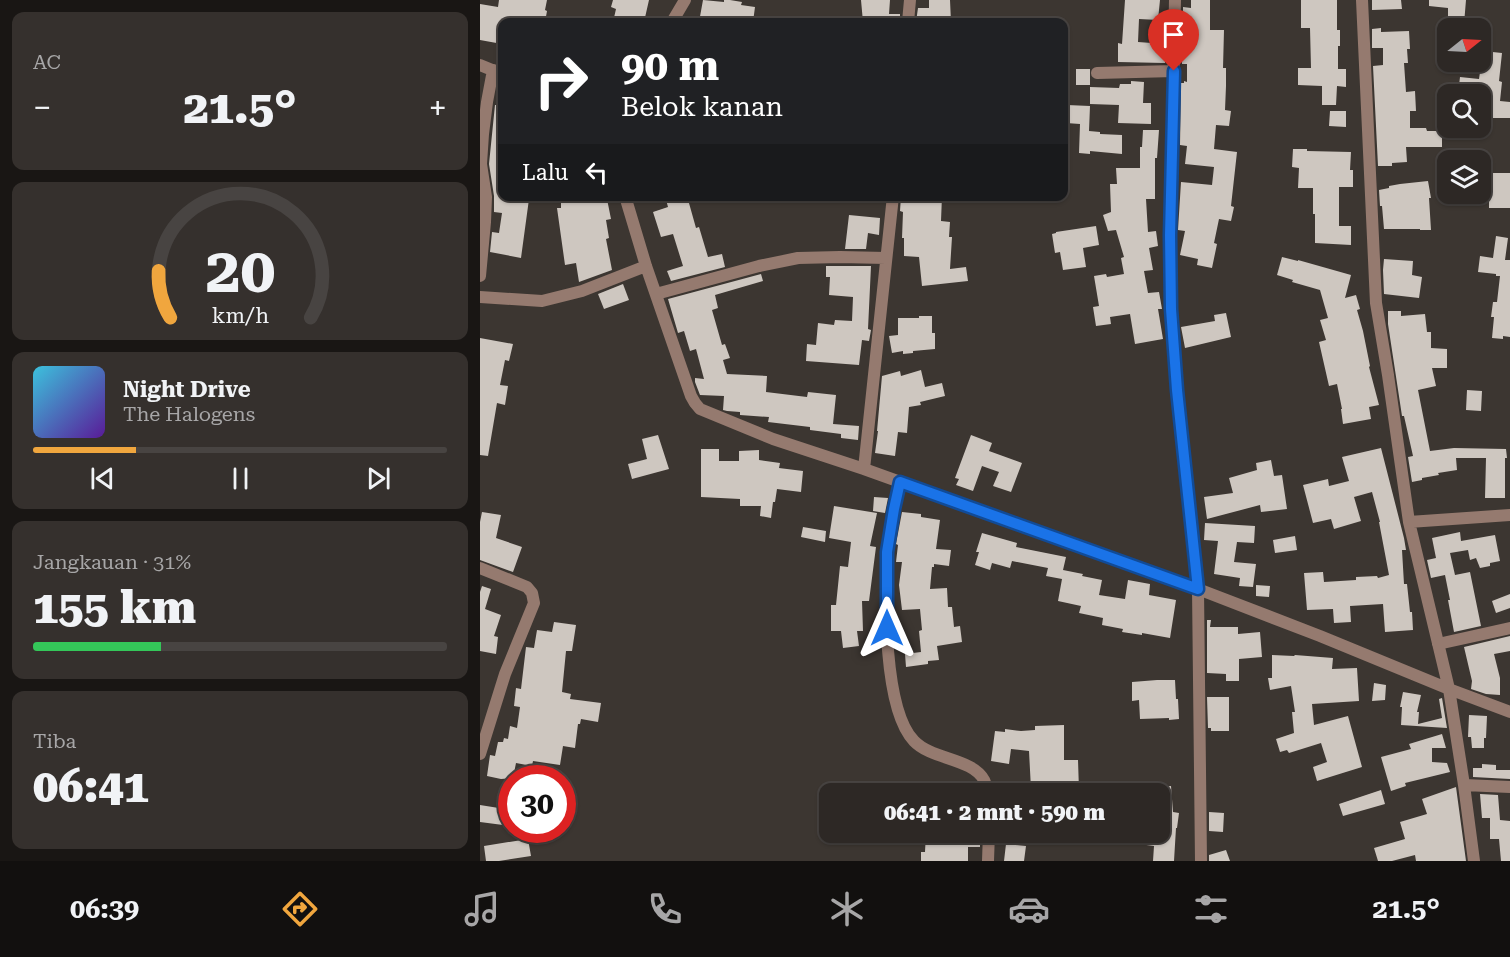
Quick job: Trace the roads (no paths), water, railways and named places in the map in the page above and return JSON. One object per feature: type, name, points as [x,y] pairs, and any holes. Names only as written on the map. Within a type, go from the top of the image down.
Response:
[{"type":"street","points":[[674,18],[685,0]]},
{"type":"street","points":[[908,18],[910,0]]},
{"type":"street","points":[[1175,0],[1170,235],[1171,309],[1177,390],[1198,589],[1201,861]]},
{"type":"street","points":[[1362,0],[1376,303],[1409,522],[1449,690],[1474,861]]},
{"type":"street","points":[[480,65],[498,72],[487,102],[483,134],[481,164],[486,197],[480,276]]},
{"type":"street","points":[[1097,73],[1174,71]]},
{"type":"street","points":[[627,201],[646,266],[691,396],[700,409],[773,439],[864,469],[1198,589],[1320,636],[1449,690],[1510,712]]},
{"type":"street","points":[[864,469],[892,201]]},
{"type":"street","points":[[656,294],[759,266],[798,258],[886,258]]},
{"type":"street","points":[[480,297],[542,301],[582,291],[646,266]]},
{"type":"street","points":[[900,482],[887,552],[887,647],[893,693],[903,724],[913,741],[926,750],[973,768],[985,783]]},
{"type":"street","points":[[1409,522],[1510,515]]},
{"type":"street","points":[[480,568],[527,587],[532,593],[534,603],[505,674],[480,754]]},
{"type":"street","points":[[1438,644],[1510,628]]},
{"type":"street","points":[[1464,785],[1510,787]]},
{"type":"street","points":[[988,861],[989,843]]}]
